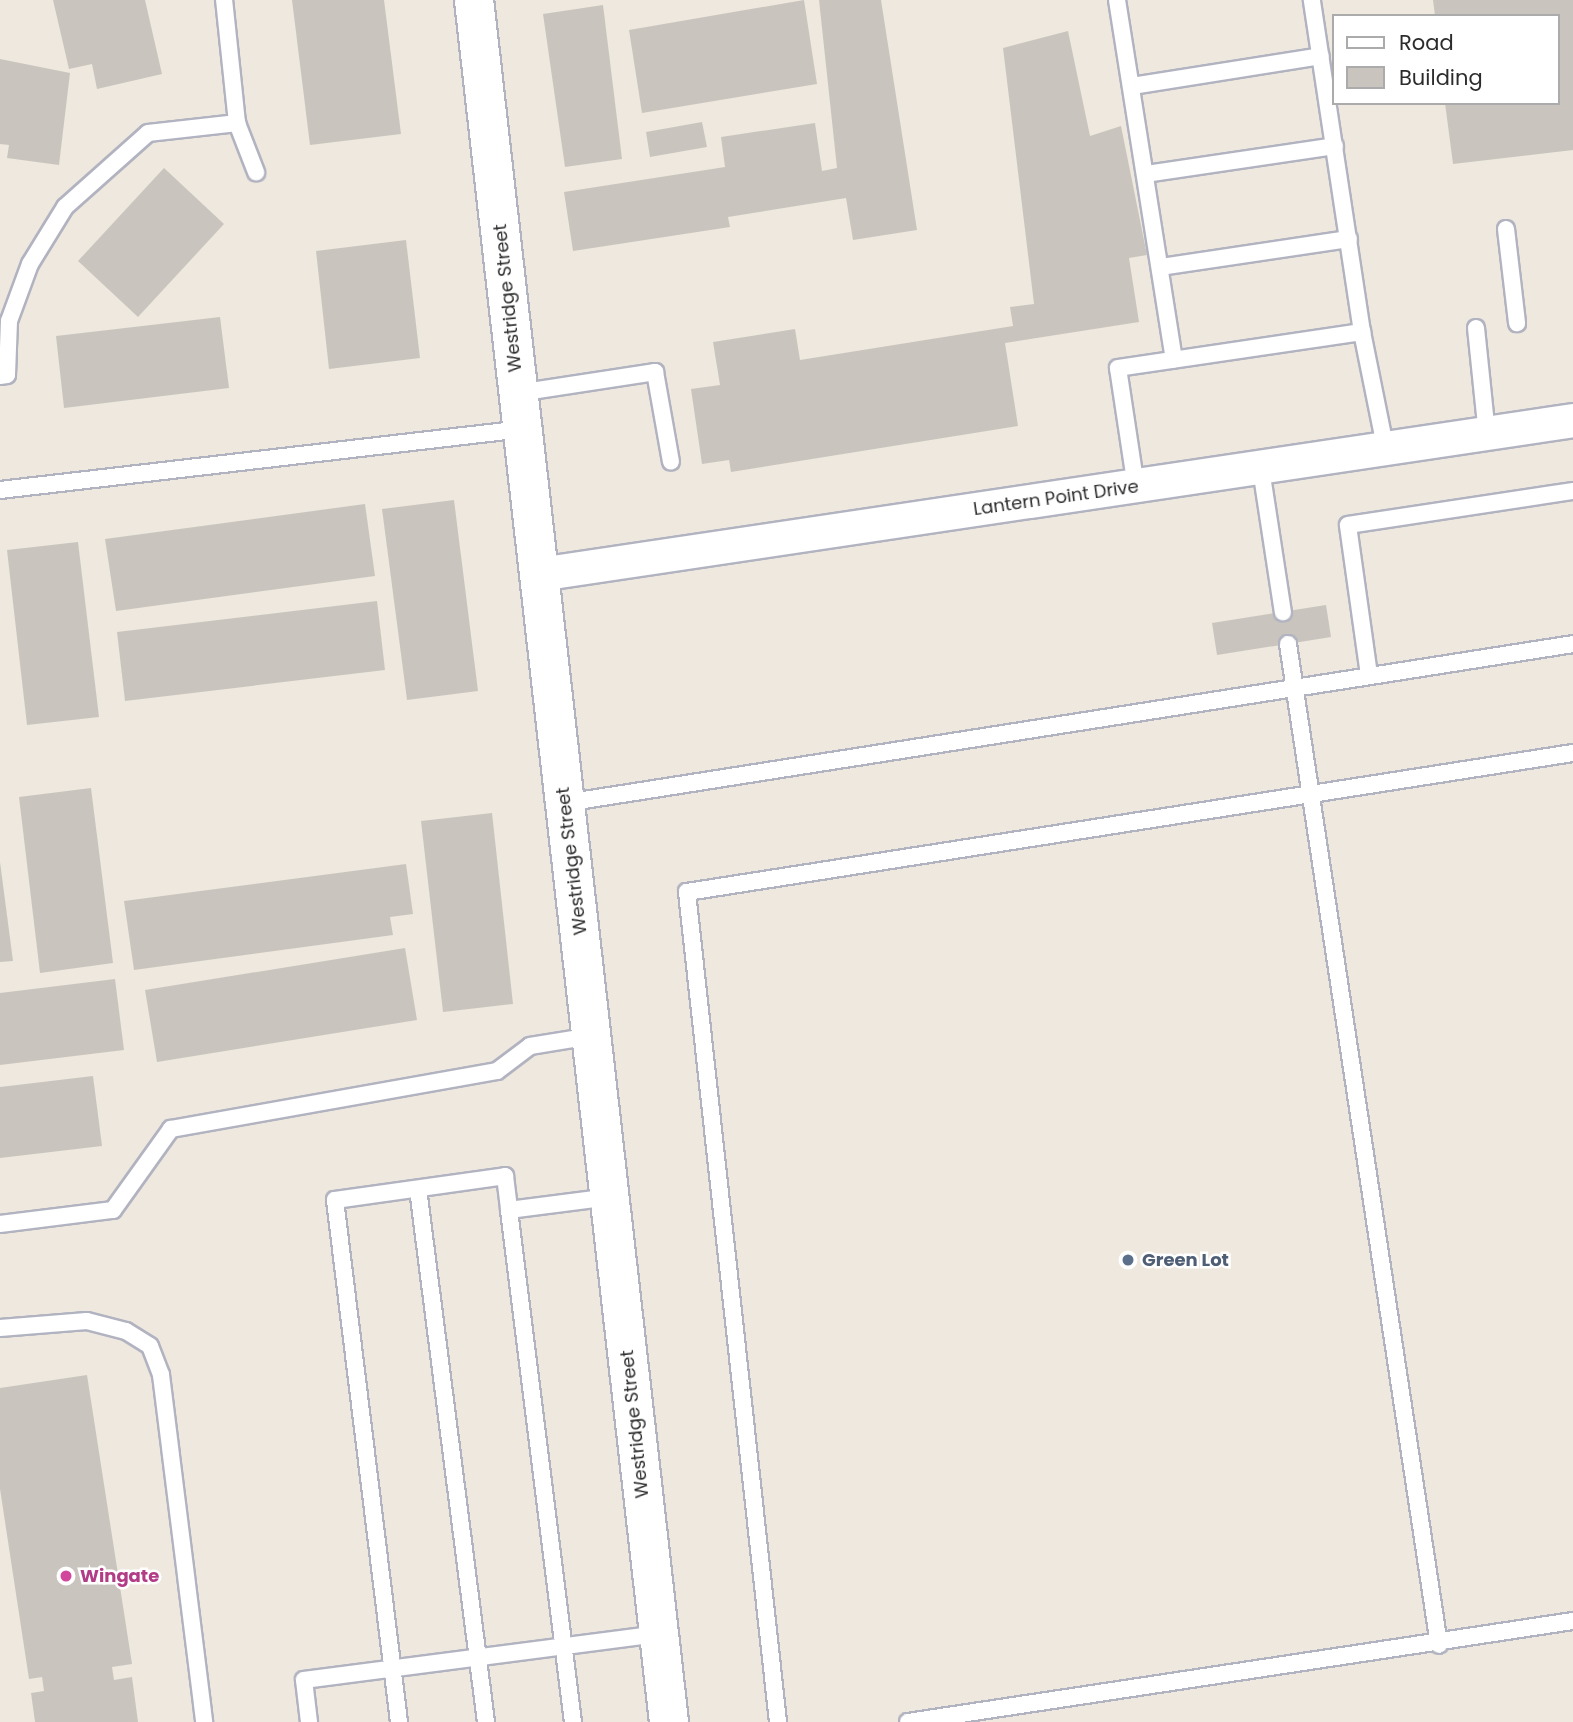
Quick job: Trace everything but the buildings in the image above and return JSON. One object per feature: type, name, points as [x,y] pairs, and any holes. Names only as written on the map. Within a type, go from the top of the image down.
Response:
[{"type":"street","name":"Westridge Street","points":[[474,0],[669,1722]]},
{"type":"street","name":"Lantern Point Drive","points":[[539,573],[1386,451],[1573,421]]},
{"type":"lane","points":[[224,0],[237,122],[256,172]]},
{"type":"lane","points":[[1117,0],[1174,360]]},
{"type":"lane","points":[[1312,0],[1362,332],[1386,451]]},
{"type":"lane","points":[[1132,86],[1321,56]]},
{"type":"lane","points":[[0,376],[7,375],[9,321],[30,264],[65,207],[148,133],[237,122]]},
{"type":"lane","points":[[1146,174],[1335,146]]},
{"type":"lane","points":[[1506,229],[1517,323]]},
{"type":"lane","points":[[1161,267],[1349,239]]},
{"type":"lane","points":[[1476,328],[1487,435]]},
{"type":"lane","points":[[1136,487],[1118,368],[1362,332]]},
{"type":"lane","points":[[0,490],[521,411],[655,372],[671,462]]},
{"type":"lane","points":[[1261,469],[1283,612]]},
{"type":"lane","points":[[1370,675],[1348,525],[1573,491]]},
{"type":"lane","points":[[1288,644],[1439,1644]]},
{"type":"lane","points":[[565,803],[1573,645]]},
{"type":"lane","points":[[778,1722],[687,892],[1573,753]]},
{"type":"lane","points":[[0,1224],[113,1210],[171,1129],[497,1071],[530,1046],[592,1036]]},
{"type":"lane","points":[[399,1722],[335,1200],[505,1176],[573,1722]]},
{"type":"lane","points":[[418,1189],[486,1722]]},
{"type":"lane","points":[[509,1210],[610,1197]]},
{"type":"lane","points":[[0,1328],[87,1321],[126,1331],[150,1346],[161,1375],[204,1722]]},
{"type":"lane","points":[[908,1722],[1439,1644],[1573,1621]]},
{"type":"lane","points":[[309,1722],[304,1680],[659,1634]]},
{"type":"place","name":"Green Lot","points":[[1128,1260]]},
{"type":"place","name":"Wingate","points":[[66,1576]]}]
